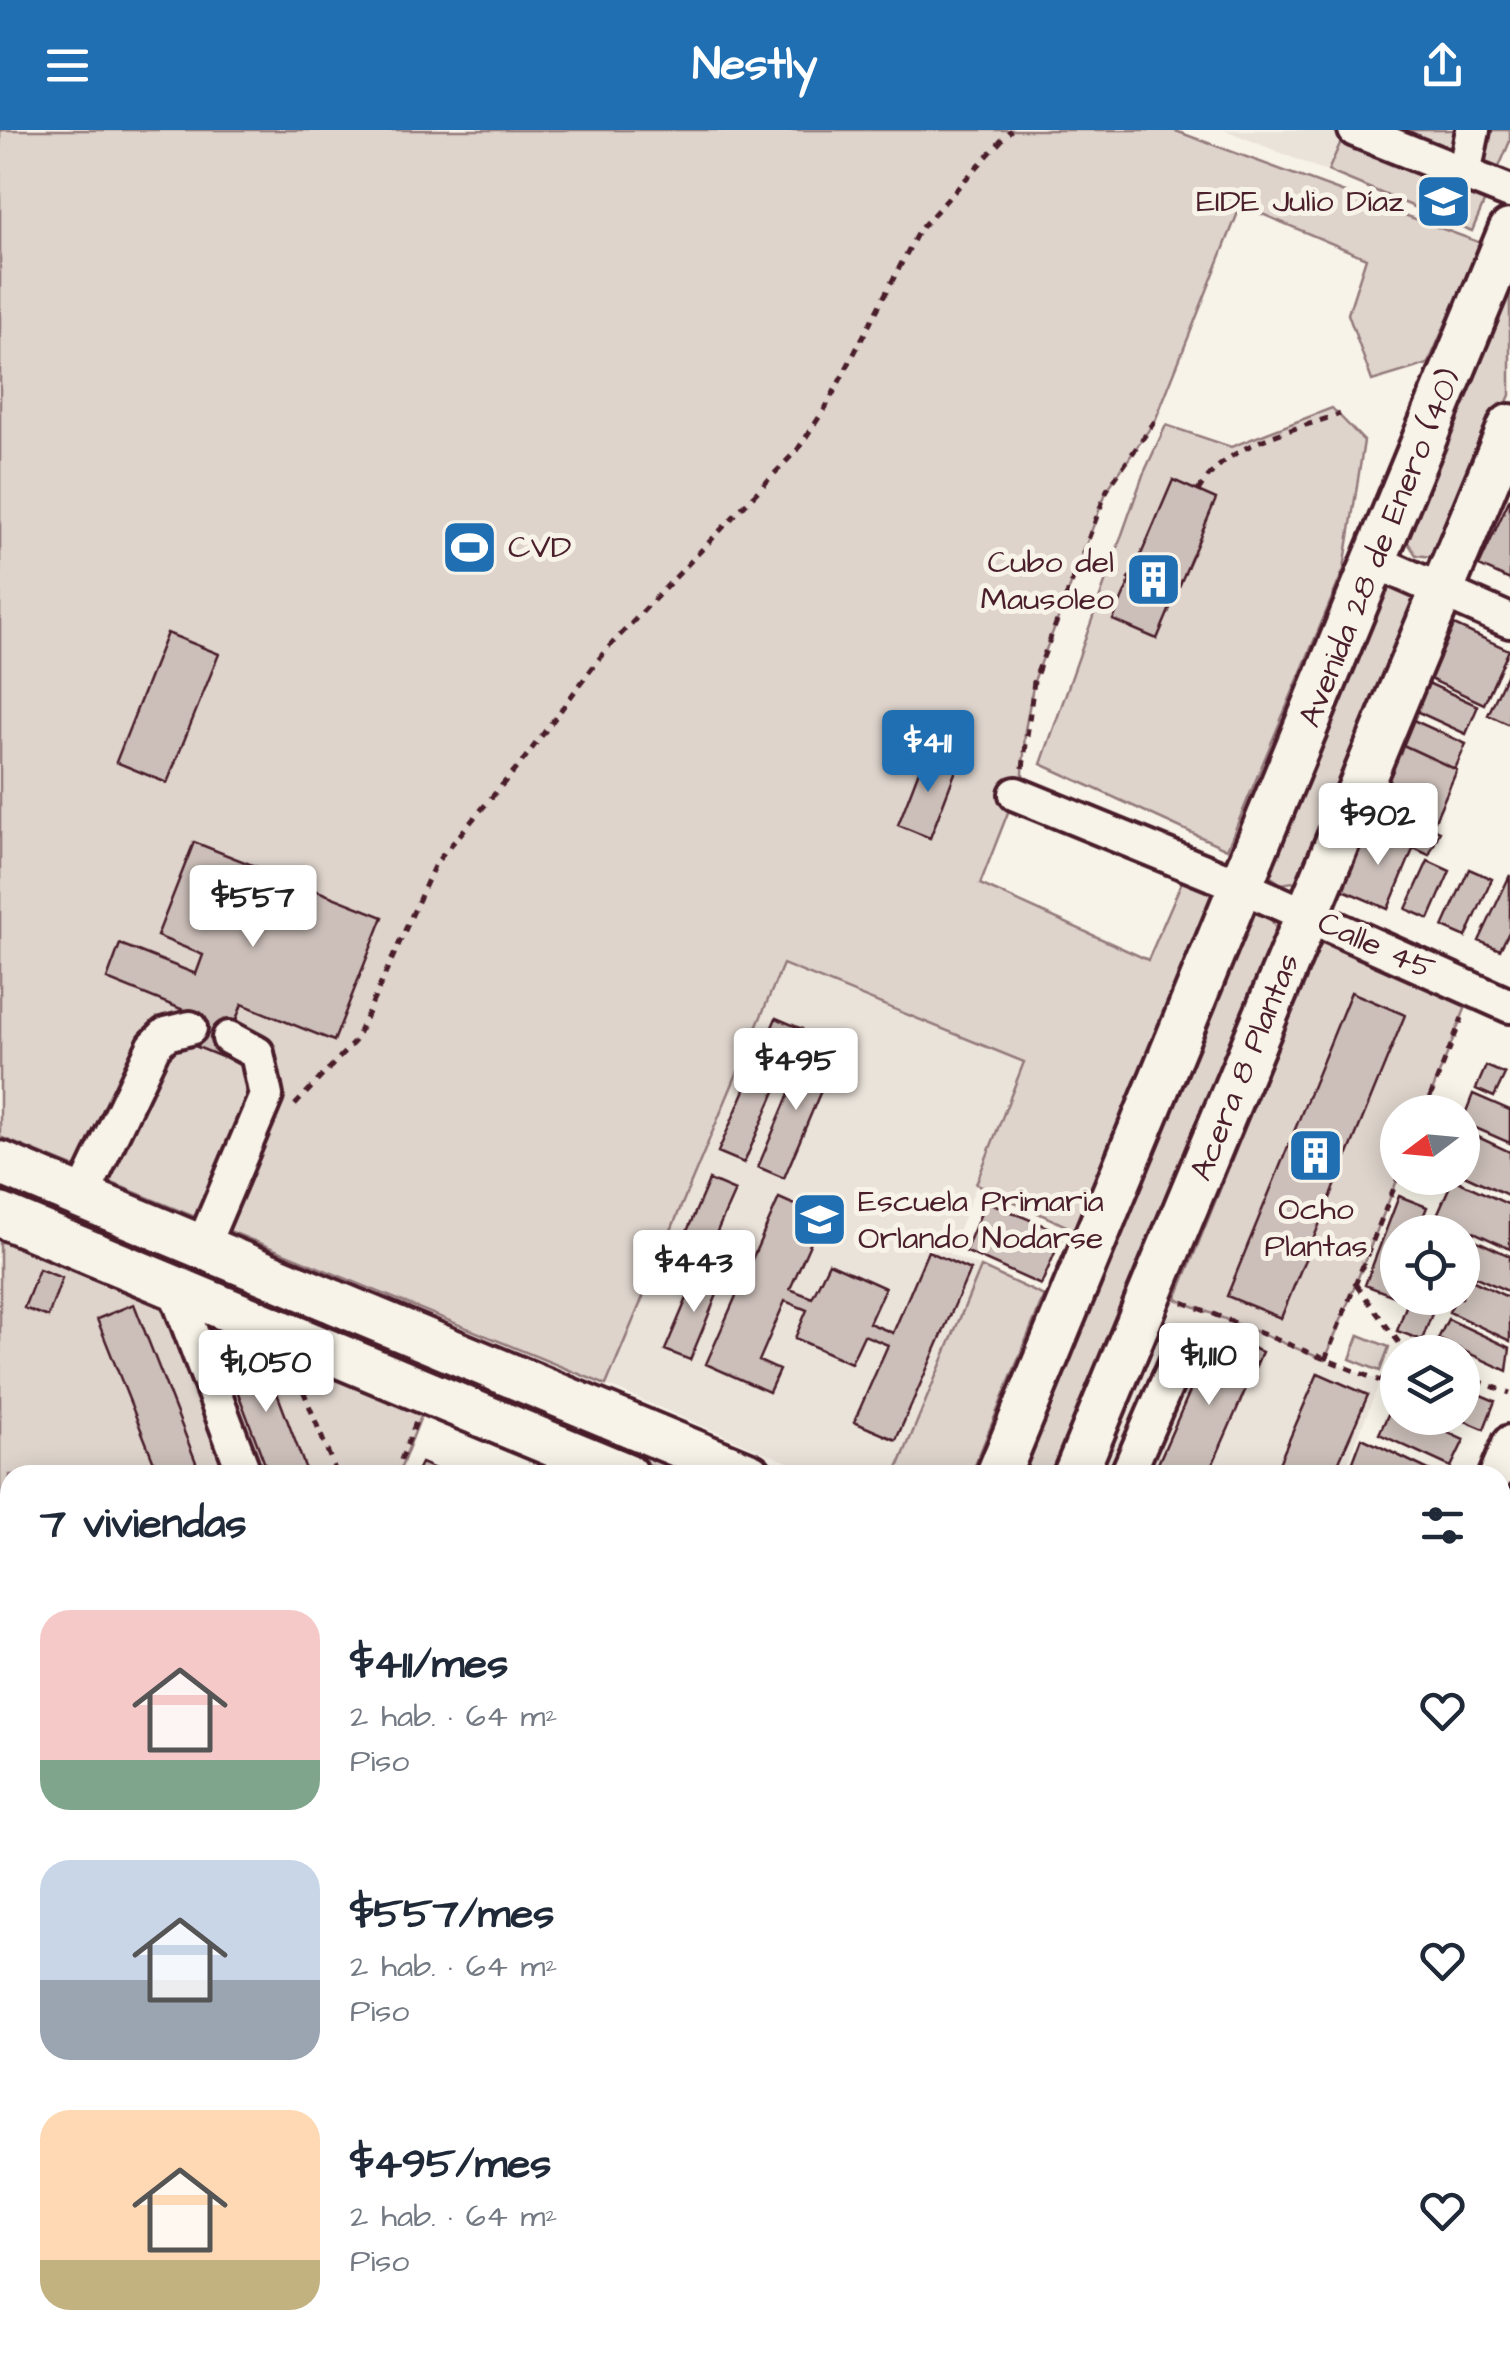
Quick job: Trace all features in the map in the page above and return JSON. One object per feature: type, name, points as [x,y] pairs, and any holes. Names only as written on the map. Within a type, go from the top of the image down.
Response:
[{"type":"main road","name":"Avenida 28 de Enero (40)","points":[[1002,1465],[1507,245]]},
{"type":"main road","points":[[1079,1465],[1510,426]]},
{"type":"main road","points":[[0,1163],[726,1465]]},
{"type":"main road","points":[[0,1215],[602,1465]]},
{"type":"street","points":[[1354,130],[1510,192]]},
{"type":"street","points":[[1464,174],[1473,130]]},
{"type":"street","points":[[1374,561],[1510,621]]},
{"type":"street","name":"Calle 45","points":[[1016,794],[1241,886],[1510,1006]]},
{"type":"street","points":[[82,1197],[154,1046],[166,1034],[190,1028]]},
{"type":"street","points":[[202,1247],[266,1096],[265,1077],[256,1053],[229,1038]]},
{"type":"street","points":[[174,1287],[241,1465]]},
{"type":"street","points":[[1131,1465],[1186,1342]]},
{"type":"path","points":[[254,1130],[286,1113],[316,1087],[355,1041],[436,864],[526,758],[605,651],[798,449],[826,407],[919,230],[1010,130]]},
{"type":"path","points":[[1198,491],[1212,468],[1230,454],[1340,414]]},
{"type":"path","points":[[1016,794],[1023,774],[1024,730],[1034,681],[1107,490],[1155,421]]},
{"type":"path","points":[[1082,558],[1131,579]]},
{"type":"path","points":[[1431,1095],[1467,1004]]},
{"type":"path","points":[[1326,1360],[1391,1195]]},
{"type":"path","points":[[1356,1284],[1394,1335]]},
{"type":"path","points":[[1176,1299],[1380,1381]]},
{"type":"path","points":[[317,1346],[301,1385],[333,1465]]},
{"type":"path","points":[[1480,1382],[1510,1394]]},
{"type":"path","points":[[400,1465],[428,1393]]},
{"type":"shaded area","name":"CVD","points":[[0,130],[1173,130],[1481,243],[1428,364],[1372,381],[1348,314],[1366,258],[1241,205],[1155,421],[1107,490],[1034,681],[1025,730],[1023,774],[980,884],[1148,960],[1189,865],[1223,878],[1079,1232],[976,1184],[1024,1062],[783,964],[606,1385],[0,1137]]},
{"type":"shaded area","name":"EIDE Julio Díaz","points":[[1225,130],[1510,130],[1510,144],[1472,231]]},
{"type":"shaded area","name":"EIDE Julio Díaz","points":[[1346,130],[1510,130],[1510,141],[1472,231],[1328,171]]},
{"type":"shaded area","points":[[1510,286],[1510,395],[1443,552],[1431,557],[1416,555],[1403,535]]},
{"type":"shaded area","points":[[1332,408],[1364,441],[1344,569],[1227,849],[1041,764],[1143,475],[1166,425],[1231,447]]},
{"type":"shaded area","points":[[1391,584],[1413,594],[1417,607],[1300,881],[1281,884],[1267,874],[1378,591]]},
{"type":"shaded area","points":[[1254,913],[1268,914],[1280,936],[1067,1465],[1020,1465],[1244,922]]},
{"type":"shaded area","points":[[1320,941],[1467,1004],[1431,1095],[1380,1095],[1380,1195],[1391,1195],[1325,1360],[1176,1299]]},
{"type":"shaded area","name":"Escuela Primaria Orlando Nodarse","points":[[782,963],[1025,1063],[949,1254],[981,1267],[899,1465],[794,1465],[606,1385]]},
{"type":"shaded area","points":[[17,1192],[676,1465],[650,1465],[13,1200]]},
{"type":"shaded area","points":[[0,1234],[425,1406],[402,1465],[0,1465]]},
{"type":"shaded area","points":[[981,1267],[1044,1296],[975,1465],[899,1465]]},
{"type":"shaded area","points":[[1176,1299],[1380,1381],[1347,1465],[1106,1465]]},
{"type":"shaded area","points":[[1359,1335],[1380,1343],[1380,1371],[1350,1359]]},
{"type":"building","points":[[1173,480],[1216,499],[1157,639],[1113,620]]},
{"type":"building","points":[[1510,498],[1510,580],[1479,566]]},
{"type":"building","name":"Cubo del Mausoleo","points":[[1150,569],[1164,575],[1157,591],[1143,584]]},
{"type":"building","points":[[1454,625],[1509,650],[1484,704],[1430,679]]},
{"type":"building","points":[[167,633],[219,654],[167,783],[116,762]]},
{"type":"building","points":[[1510,667],[1510,725],[1488,715]]},
{"type":"building","points":[[1428,683],[1478,706],[1466,734],[1416,711]]},
{"type":"building","points":[[1411,719],[1466,744],[1455,769],[1401,744]]},
{"type":"building","points":[[1401,744],[1457,770],[1435,820],[1378,794]]},
{"type":"building","points":[[926,752],[958,765],[930,838],[898,825]]},
{"type":"building","points":[[1378,803],[1440,831],[1429,855],[1367,827]]},
{"type":"building","points":[[1367,827],[1414,847],[1388,909],[1341,889]]},
{"type":"building","points":[[194,842],[383,917],[334,1041],[242,1004],[222,1057],[185,1042],[196,1015],[107,979],[120,944],[196,974],[203,955],[157,936]]},
{"type":"building","points":[[1428,861],[1450,871],[1429,919],[1406,909]]},
{"type":"building","points":[[1469,869],[1492,879],[1466,937],[1443,927]]},
{"type":"building","points":[[1510,875],[1510,930],[1500,950],[1479,941]]},
{"type":"building","name":"Ocho Plantas","points":[[1351,992],[1405,1015],[1281,1318],[1227,1296]]},
{"type":"building","points":[[776,1018],[802,1029],[744,1163],[718,1152]]},
{"type":"building","points":[[808,1049],[834,1060],[784,1178],[758,1167]]},
{"type":"building","points":[[1486,1066],[1505,1074],[1494,1097],[1476,1089]]},
{"type":"building","points":[[1480,1097],[1510,1110],[1510,1143],[1480,1130]]},
{"type":"building","points":[[1480,1138],[1510,1152],[1510,1196],[1480,1182]]},
{"type":"building","points":[[709,1180],[735,1191],[707,1254],[682,1243]]},
{"type":"building","points":[[1480,1191],[1510,1205],[1510,1249],[1480,1235],[1480,1215],[1437,1215],[1446,1195],[1480,1195]]},
{"type":"building","points":[[1399,1196],[1427,1207],[1424,1215],[1392,1215]]},
{"type":"building","points":[[779,1198],[822,1217],[790,1289],[812,1298],[829,1263],[885,1288],[869,1323],[893,1333],[928,1251],[970,1270],[896,1440],[854,1422],[888,1345],[864,1335],[851,1363],[795,1338],[807,1310],[785,1301],[759,1361],[779,1370],[769,1392],[706,1364]]},
{"type":"building","points":[[986,1201],[1063,1234],[1041,1285],[965,1251]]},
{"type":"building","points":[[1480,1242],[1510,1256],[1510,1292],[1480,1279]]},
{"type":"building","points":[[1380,1246],[1380,1291],[1365,1285]]},
{"type":"building","points":[[39,1269],[62,1278],[48,1317],[24,1308]]},
{"type":"building","points":[[699,1270],[723,1280],[690,1360],[665,1350]]},
{"type":"building","points":[[1480,1284],[1510,1298],[1510,1341],[1455,1315],[1480,1315]]},
{"type":"building","points":[[134,1304],[197,1465],[155,1465],[97,1319]]},
{"type":"building","points":[[1403,1315],[1432,1315],[1424,1335],[1397,1331]]},
{"type":"building","points":[[1448,1319],[1510,1348],[1507,1371],[1480,1358],[1480,1335],[1440,1335]]},
{"type":"building","points":[[1216,1332],[1262,1352],[1212,1465],[1157,1465]]},
{"type":"building","points":[[260,1348],[304,1465],[265,1465],[226,1361]]},
{"type":"building","points":[[1318,1373],[1368,1395],[1337,1465],[1278,1465]]},
{"type":"building","points":[[1480,1395],[1495,1401],[1484,1429],[1480,1427]]},
{"type":"building","points":[[1381,1435],[1453,1435],[1464,1440],[1452,1465]]},
{"type":"building","points":[[1362,1438],[1418,1465],[1352,1465]]},
{"type":"place","name":"EIDE Julio Díaz","points":[[1443,201]]},
{"type":"place","name":"CVD","points":[[469,547]]},
{"type":"place","name":"Cubo del Mausoleo","points":[[1153,580]]},
{"type":"place","name":"Ocho Plantas","points":[[1316,1155]]},
{"type":"place","name":"Escuela Primaria Orlando Nodarse","points":[[819,1219]]}]
